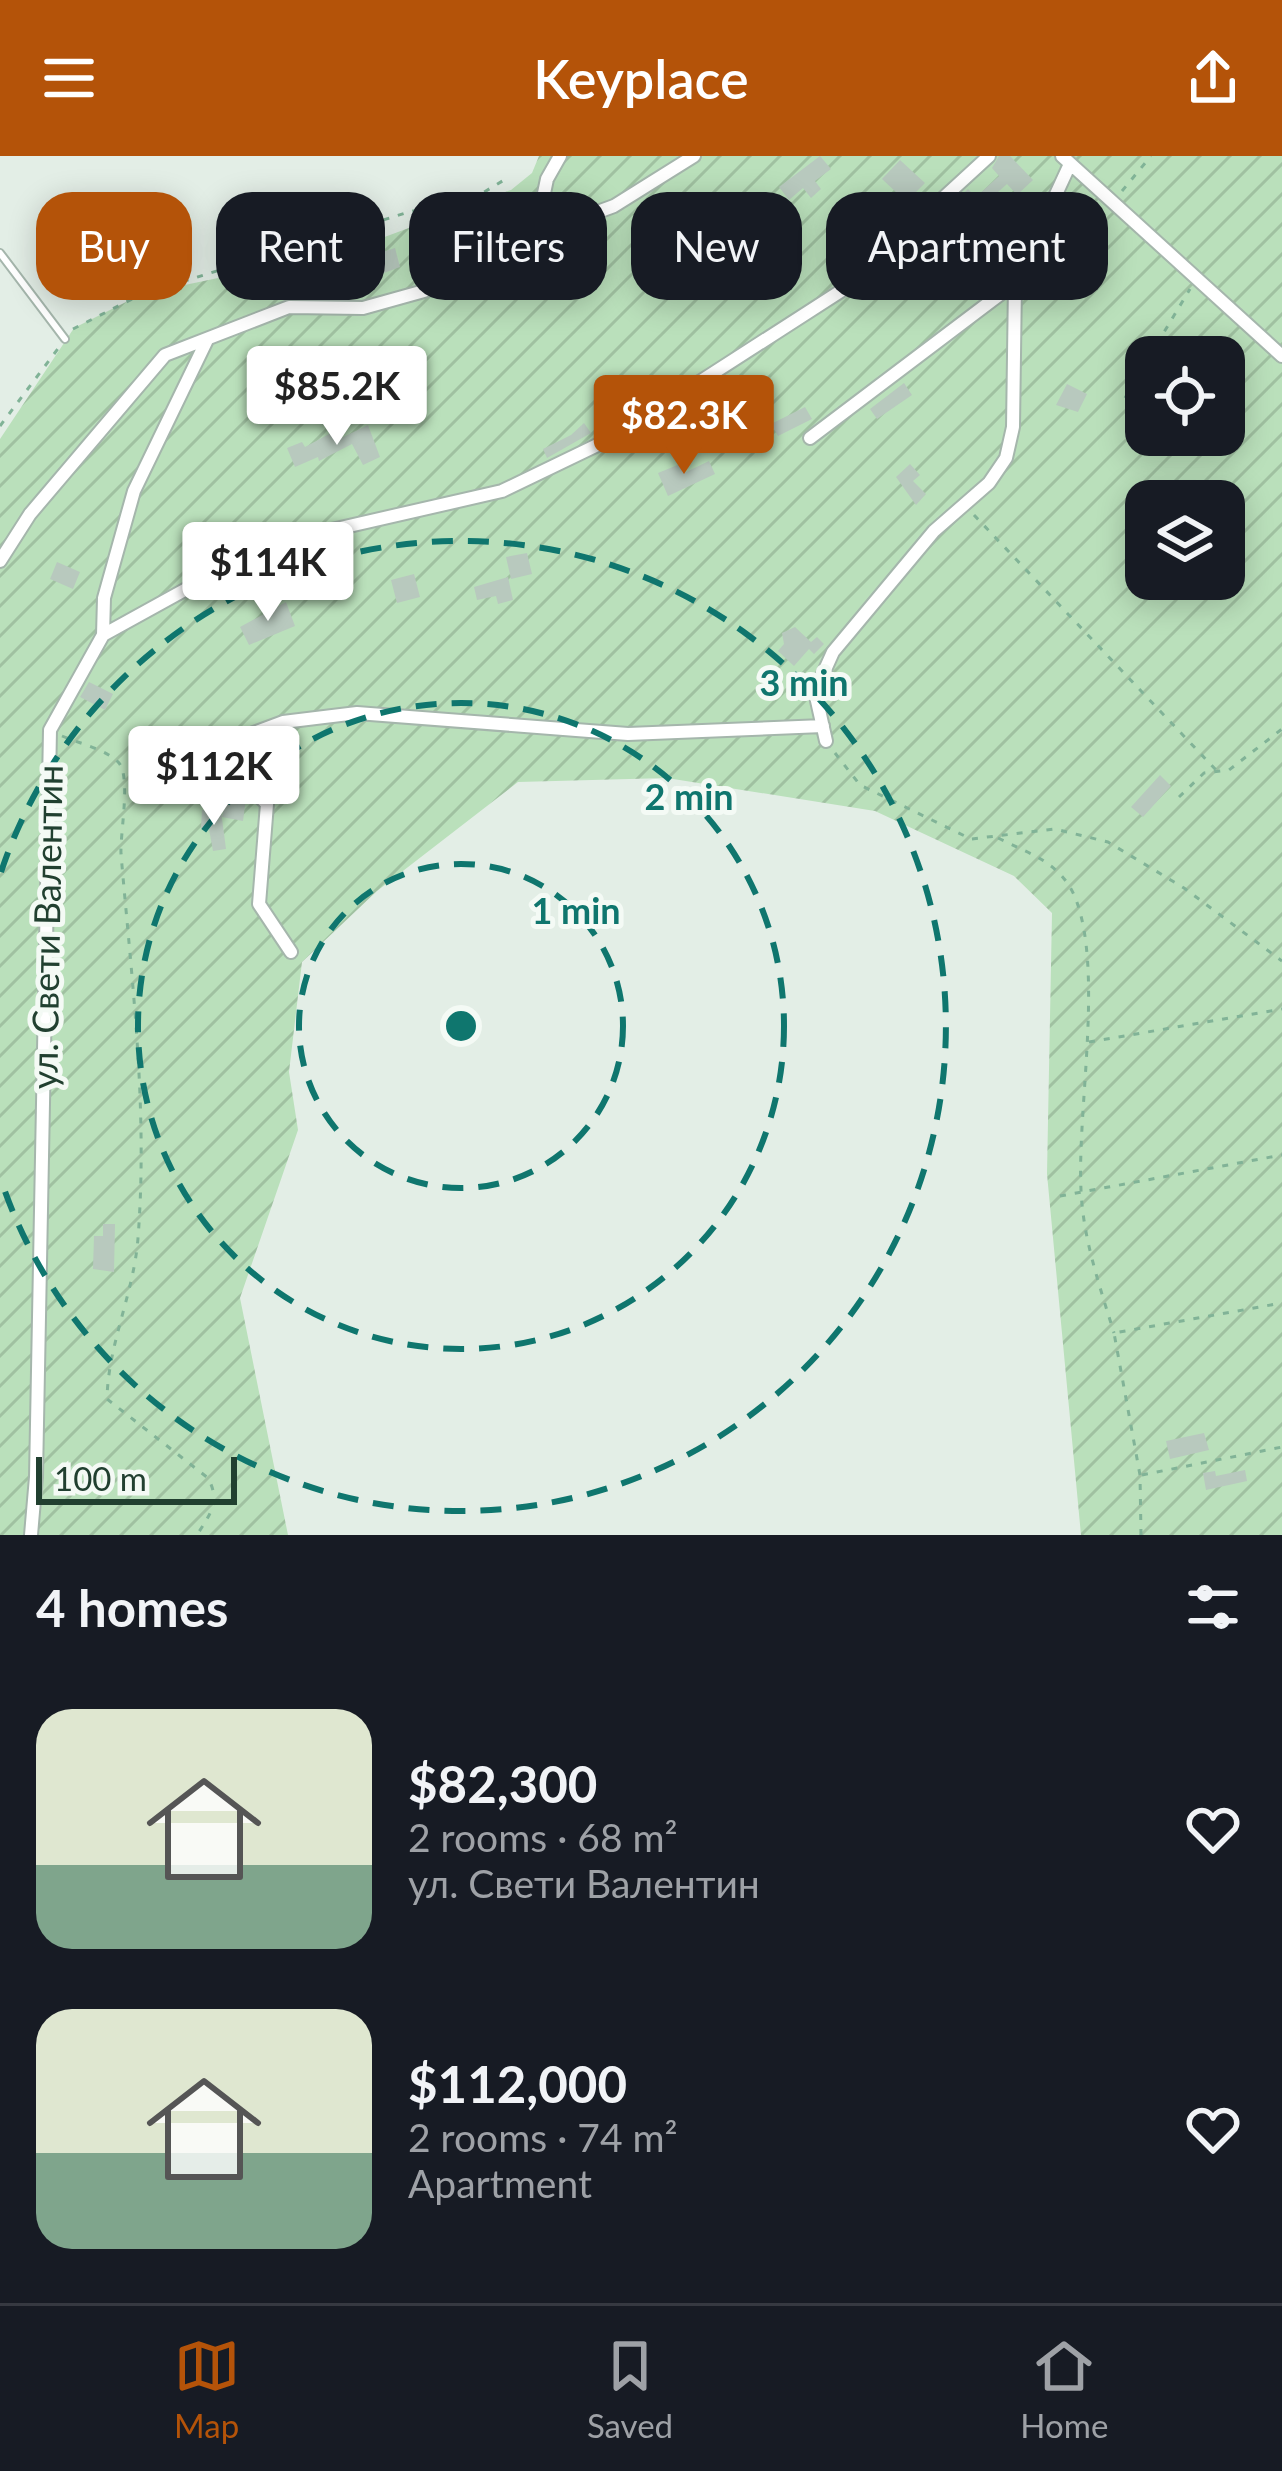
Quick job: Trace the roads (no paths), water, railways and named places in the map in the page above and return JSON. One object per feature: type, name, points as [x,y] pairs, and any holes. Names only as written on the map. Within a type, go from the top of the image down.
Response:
[{"type":"street","points":[[544,192],[560,156]]},
{"type":"street","points":[[607,209],[694,156]]},
{"type":"street","points":[[207,340],[134,491],[104,598],[103,635],[266,545],[502,491],[614,437],[844,289],[989,156]]},
{"type":"street","points":[[1053,192],[1066,160],[1282,356]]},
{"type":"street","points":[[0,562],[30,514],[165,355],[289,307],[363,308],[409,295]]},
{"type":"street","points":[[810,438],[994,300]]},
{"type":"street","points":[[826,741],[815,692],[833,652],[934,531],[988,483],[1006,458],[1013,428],[1015,300]]},
{"type":"street","name":"ул. Свети Валентин","points":[[31,1535],[37,1454],[50,730],[103,635]]},
{"type":"street","points":[[291,952],[259,904],[267,804],[238,776],[233,756],[251,734],[283,722],[357,713],[628,734],[823,726]]},
{"type":"lane","points":[[0,254],[65,339]]}]
